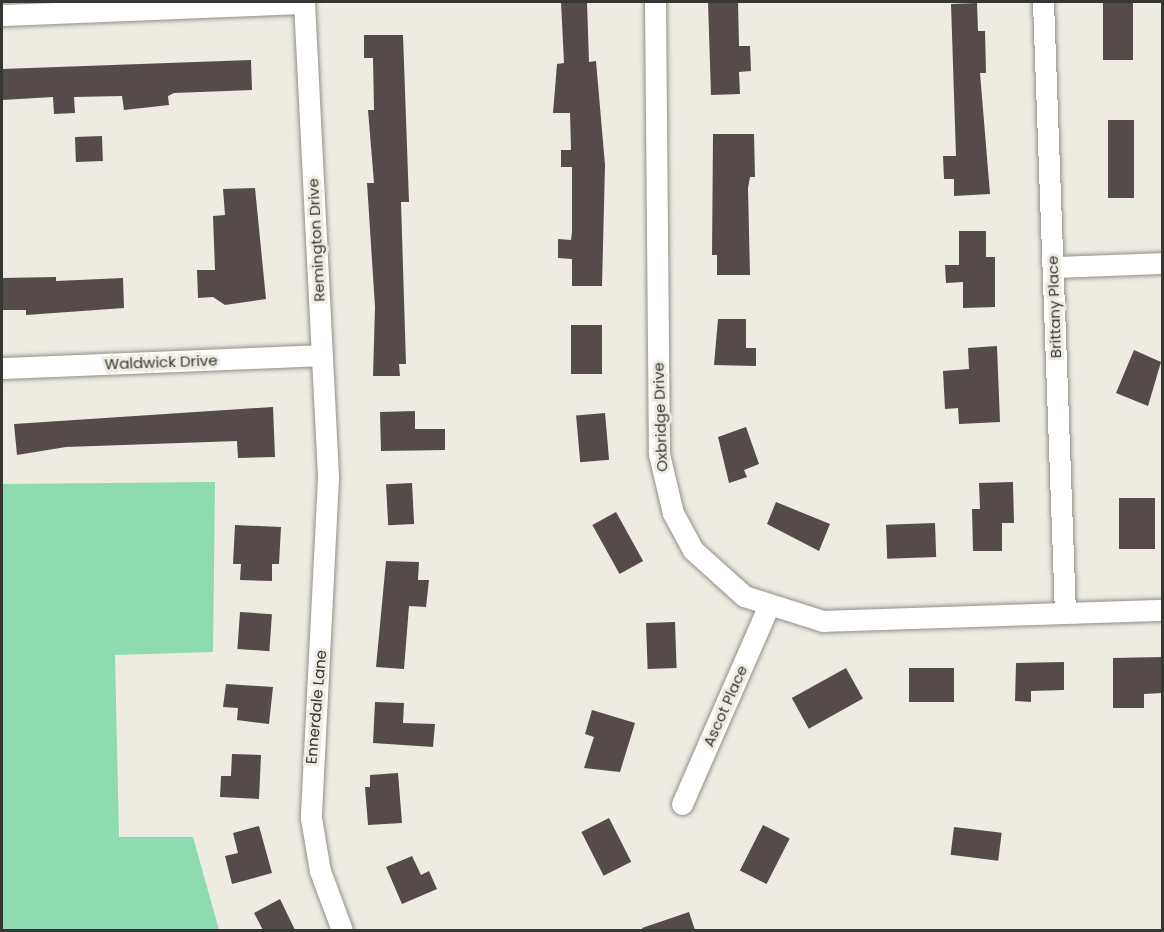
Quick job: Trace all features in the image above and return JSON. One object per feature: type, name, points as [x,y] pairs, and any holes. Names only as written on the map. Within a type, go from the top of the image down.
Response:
[{"type":"street","points":[[2,15],[304,2]]},
{"type":"street","name":"Remington Drive","points":[[304,2],[328,478]]},
{"type":"street","name":"Oxbridge Drive","points":[[655,2],[661,472],[673,513],[693,550],[724,583],[768,608],[841,622],[1162,610]]},
{"type":"street","name":"Brittany Place","points":[[1043,2],[1065,613]]},
{"type":"street","points":[[1053,267],[1162,263]]},
{"type":"street","name":"Waldwick Drive","points":[[2,368],[321,356]]},
{"type":"street","name":"Ennerdale Lane","points":[[328,478],[326,590],[310,790],[320,871],[342,930]]},
{"type":"street","name":"Ascot Place","points":[[682,804],[768,608]]},
{"type":"green space","points":[[215,482],[213,652],[115,655],[119,837],[193,837],[219,930],[2,930],[2,484]]},
{"type":"building","points":[[561,2],[587,2],[589,62],[596,61],[605,165],[602,286],[572,286],[572,259],[558,258],[558,239],[571,240],[572,232],[572,167],[561,167],[561,150],[571,150],[570,113],[553,113],[557,64],[564,63]]},
{"type":"building","points":[[708,2],[738,2],[739,46],[750,46],[751,71],[739,72],[740,94],[711,95]]},
{"type":"building","points":[[1103,2],[1133,2],[1133,60],[1103,60]]},
{"type":"building","points":[[977,3],[978,31],[985,31],[986,73],[980,73],[990,194],[954,196],[954,179],[944,179],[943,156],[956,156],[951,4]]},
{"type":"building","points":[[364,35],[403,35],[409,202],[401,202],[406,364],[399,364],[400,376],[373,376],[375,307],[367,183],[374,183],[368,110],[374,110],[373,58],[364,58]]},
{"type":"building","points":[[251,60],[252,90],[174,93],[168,96],[169,105],[124,110],[122,96],[74,97],[75,113],[54,114],[53,97],[2,100],[2,69]]},
{"type":"building","points":[[1108,120],[1134,120],[1134,198],[1108,198]]},
{"type":"building","points":[[713,134],[754,134],[755,177],[750,177],[748,188],[750,275],[717,275],[717,255],[712,255]]},
{"type":"building","points":[[102,136],[103,161],[76,162],[75,137]]},
{"type":"building","points":[[255,188],[266,299],[225,305],[213,297],[198,298],[197,270],[215,270],[213,216],[225,215],[223,189]]},
{"type":"building","points":[[959,231],[986,231],[986,257],[995,257],[995,307],[963,308],[963,282],[946,283],[945,265],[959,265]]},
{"type":"building","points":[[56,277],[56,281],[123,278],[124,308],[26,315],[26,310],[2,310],[2,278]]},
{"type":"building","points":[[718,319],[746,319],[746,348],[756,348],[756,366],[714,365]]},
{"type":"building","points":[[571,325],[602,325],[602,374],[571,374]]},
{"type":"building","points":[[997,346],[1000,422],[959,424],[958,408],[945,409],[943,371],[969,369],[968,348]]},
{"type":"building","points":[[1134,350],[1161,362],[1148,406],[1116,393]]},
{"type":"building","points":[[273,407],[275,457],[238,458],[237,441],[66,447],[17,455],[14,424]]},
{"type":"building","points":[[415,411],[415,429],[445,429],[445,450],[381,451],[380,412]]},
{"type":"building","points":[[605,413],[609,460],[580,462],[576,416]]},
{"type":"building","points":[[746,427],[759,464],[744,470],[747,477],[729,483],[718,437]]},
{"type":"building","points":[[1013,482],[1014,523],[1002,523],[1002,551],[973,551],[972,509],[980,509],[979,483]]},
{"type":"building","points":[[412,483],[414,524],[388,525],[386,484]]},
{"type":"building","points":[[1119,498],[1155,498],[1155,549],[1119,549]]},
{"type":"building","points":[[776,502],[830,524],[819,551],[767,524]]},
{"type":"building","points":[[616,512],[643,561],[620,574],[592,525]]},
{"type":"building","points":[[935,523],[936,557],[887,559],[886,525]]},
{"type":"building","points":[[235,525],[281,527],[279,564],[272,564],[272,581],[240,580],[241,564],[233,564]]},
{"type":"building","points":[[386,561],[419,562],[418,580],[429,580],[426,607],[409,606],[404,669],[376,667]]},
{"type":"building","points":[[240,612],[272,614],[269,651],[237,649]]},
{"type":"building","points":[[675,622],[677,668],[648,669],[646,623]]},
{"type":"building","points":[[1162,657],[1162,693],[1144,694],[1144,708],[1113,708],[1113,658]]},
{"type":"building","points":[[1064,662],[1064,690],[1031,691],[1031,702],[1015,701],[1016,663]]},
{"type":"building","points":[[846,668],[863,699],[809,729],[792,698]]},
{"type":"building","points":[[909,668],[954,668],[954,702],[909,702]]},
{"type":"building","points":[[226,684],[273,687],[269,724],[237,720],[238,708],[223,707]]},
{"type":"building","points":[[375,702],[404,703],[403,723],[435,724],[433,747],[373,743]]},
{"type":"building","points":[[592,710],[635,723],[620,772],[584,768],[594,737],[585,734]]},
{"type":"building","points":[[232,754],[261,755],[259,799],[220,797],[221,776],[231,776]]},
{"type":"building","points":[[398,773],[402,823],[368,825],[365,787],[370,787],[370,775]]},
{"type":"building","points":[[609,818],[631,862],[604,876],[581,832]]},
{"type":"building","points":[[763,825],[790,839],[767,884],[740,870]]},
{"type":"building","points":[[259,826],[272,873],[232,884],[225,856],[238,853],[233,833]]},
{"type":"building","points":[[954,827],[1002,833],[998,861],[951,855]]},
{"type":"building","points":[[412,856],[421,875],[429,871],[437,889],[402,904],[386,867]]},
{"type":"building","points":[[280,899],[295,930],[263,930],[254,913]]},
{"type":"building","points":[[689,912],[695,930],[643,930],[642,928]]}]
